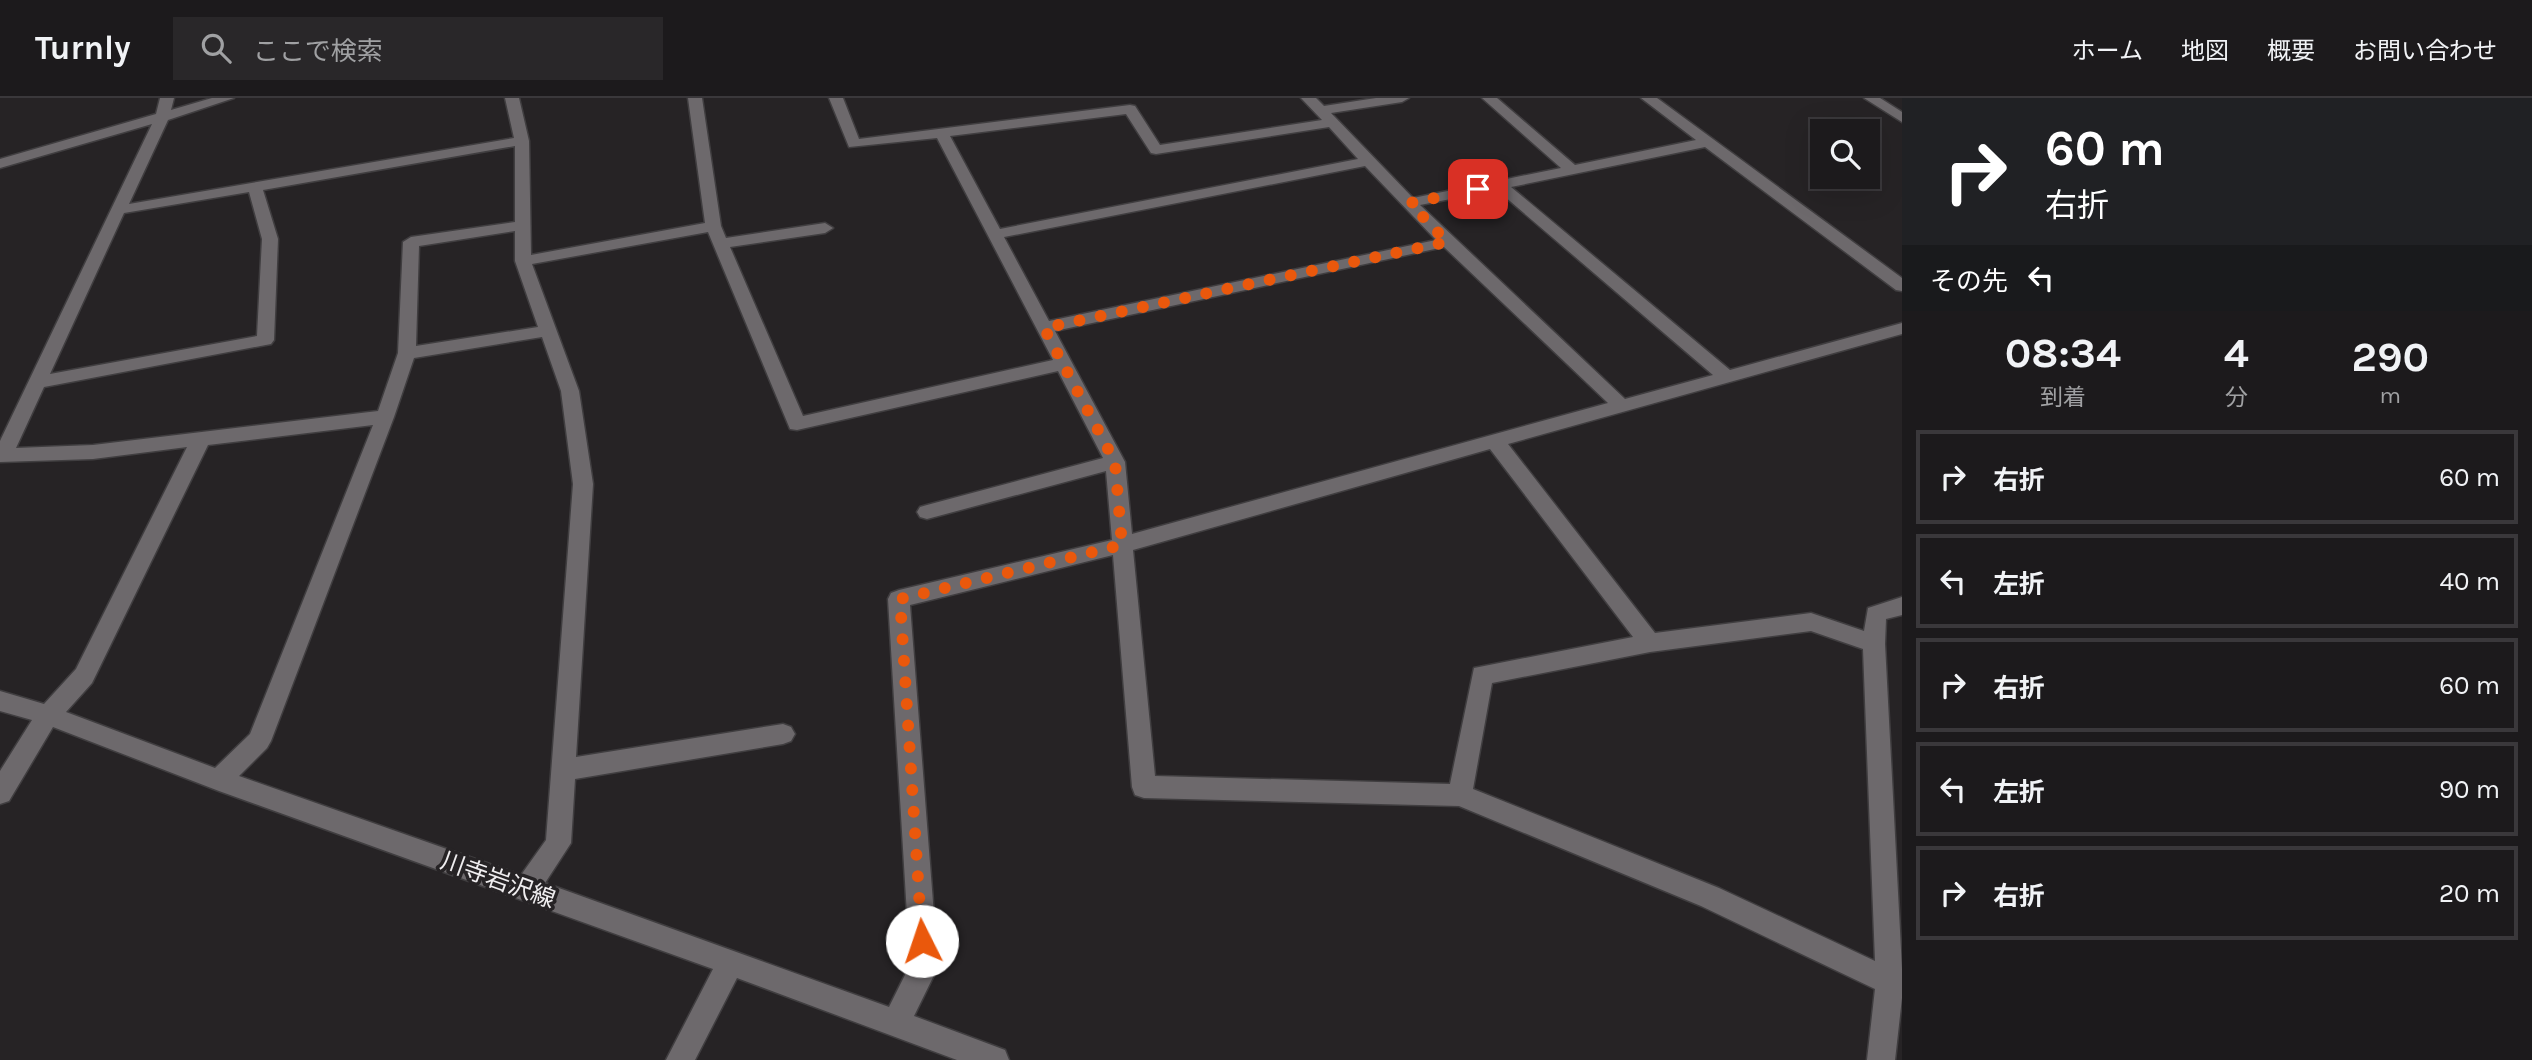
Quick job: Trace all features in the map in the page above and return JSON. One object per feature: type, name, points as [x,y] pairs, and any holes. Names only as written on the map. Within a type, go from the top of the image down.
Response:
[{"type":"street","points":[[167,98],[162,117],[1,455],[93,452],[202,437],[385,418]]},
{"type":"street","points":[[0,164],[227,98]]},
{"type":"street","points":[[512,98],[522,141],[523,261],[570,391],[583,484],[558,843],[526,890]]},
{"type":"street","points":[[695,98],[713,226],[797,424],[1062,364]]},
{"type":"street","points":[[836,98],[854,144],[1130,109],[1156,150],[1325,117],[1402,98]]},
{"type":"street","points":[[1308,98],[1447,242],[1623,407]]},
{"type":"street","points":[[1489,98],[1572,170]]},
{"type":"street","points":[[1648,98],[1902,286]]},
{"type":"street","points":[[1871,98],[1902,118]]},
{"type":"street","points":[[941,132],[1115,462],[1144,788],[1460,795],[1710,897],[1896,983]]},
{"type":"street","points":[[118,210],[522,141]]},
{"type":"street","points":[[1410,203],[1709,142]]},
{"type":"street","points":[[996,234],[1368,161]]},
{"type":"street","points":[[1500,185],[1727,377]]},
{"type":"street","points":[[37,382],[265,340],[270,239],[255,186]]},
{"type":"street","points":[[219,780],[258,741],[385,418],[407,353],[411,242],[523,225]]},
{"type":"street","points":[[523,261],[713,226]]},
{"type":"street","points":[[719,244],[825,228]]},
{"type":"street","points":[[1044,328],[1447,242]]},
{"type":"street","points":[[895,1025],[924,967],[900,599],[1122,545],[1902,328]]},
{"type":"street","points":[[407,353],[547,331]]},
{"type":"street","points":[[0,793],[47,715],[84,676],[202,437]]},
{"type":"street","points":[[1496,443],[1650,643]]},
{"type":"street","points":[[927,512],[1115,462]]},
{"type":"street","points":[[1881,1060],[1896,983],[1874,645],[1876,614],[1902,606]]},
{"type":"street","points":[[1460,795],[1482,675],[1650,643],[1811,622],[1874,645]]},
{"type":"street","name":"川寺岩沢線","points":[[0,701],[47,715],[219,780],[731,962],[995,1060]]},
{"type":"street","points":[[562,770],[783,734]]},
{"type":"street","points":[[680,1060],[731,962]]},
{"type":"route","points":[[922,941],[900,599],[1122,545],[1115,462],[1044,328],[1447,242],[1410,203],[1478,189]]}]
